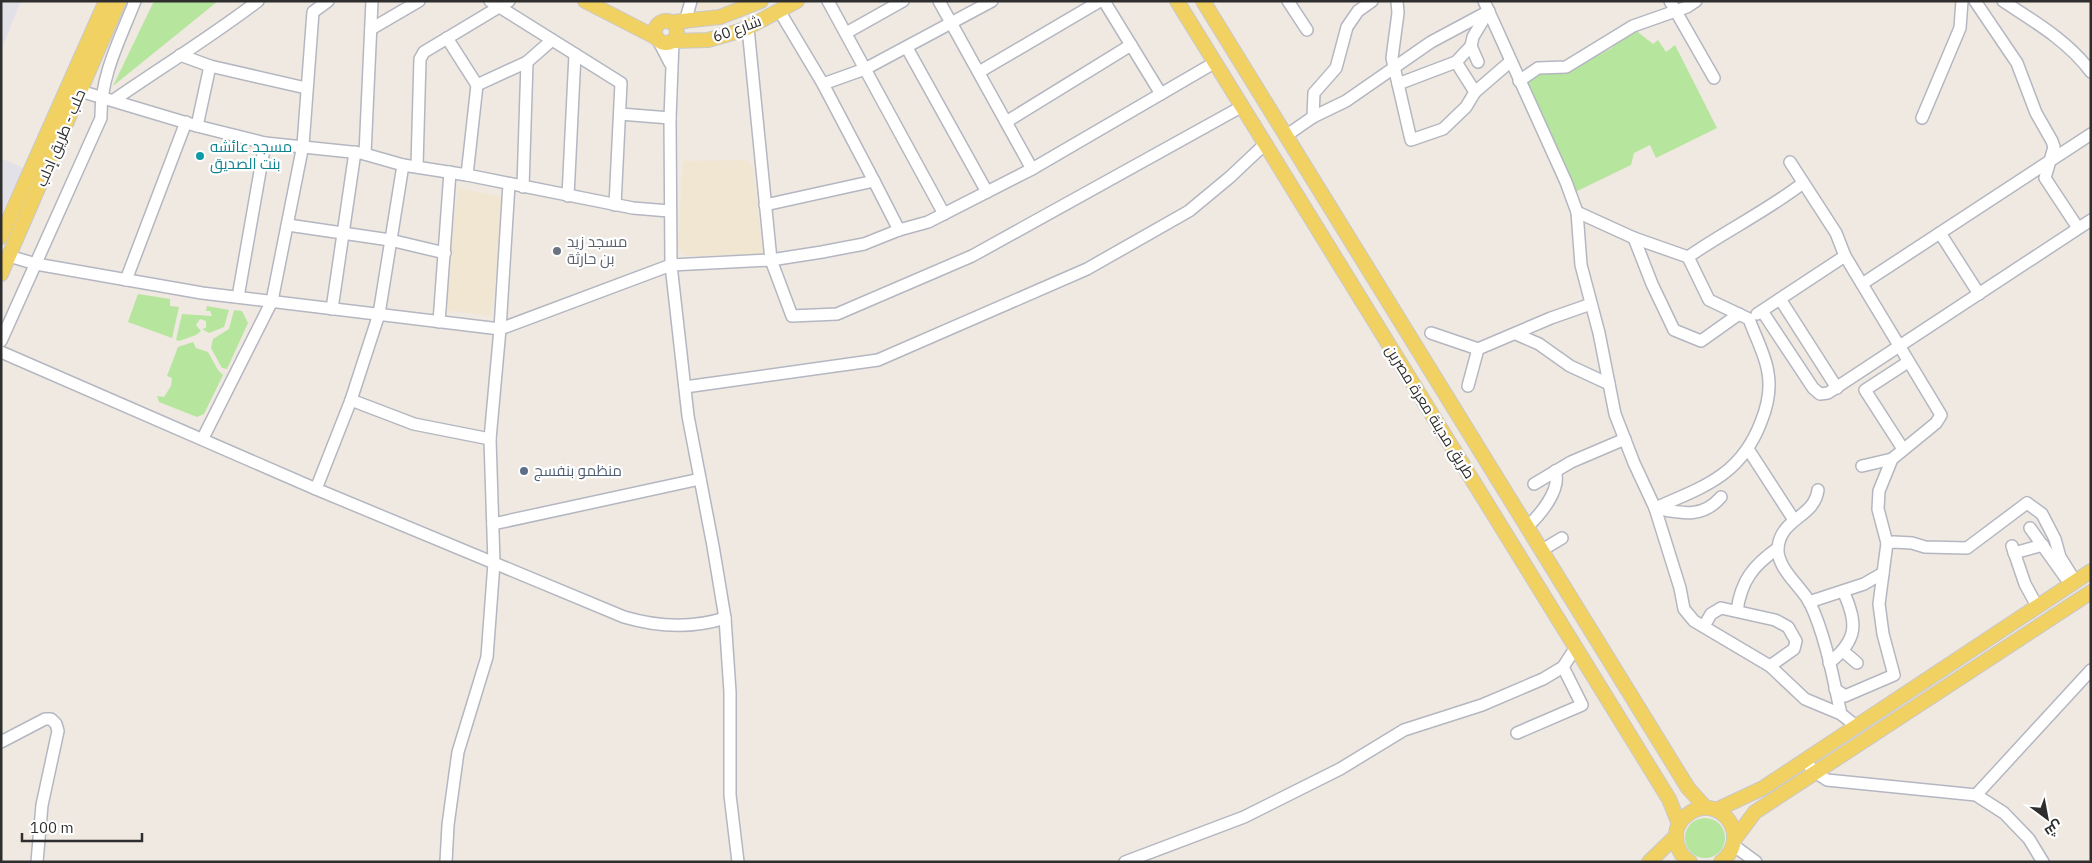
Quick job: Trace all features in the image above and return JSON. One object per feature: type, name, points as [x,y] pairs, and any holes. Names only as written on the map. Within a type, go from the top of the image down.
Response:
[{"type":"main road","name":"حلب - طريق إدلب","points":[[1,237],[106,1]]},
{"type":"main road","name":"حلب - طريق إدلب","points":[[1,274],[119,1]]},
{"type":"main road","points":[[585,1],[664,43],[672,41],[678,34],[676,25],[672,22],[655,30],[657,38]]},
{"type":"main road","name":"شارع 60","points":[[604,1],[644,20],[672,22],[720,17],[762,1]]},
{"type":"main road","name":"شارع 60","points":[[672,41],[708,40],[748,28],[798,1]]},
{"type":"main road","name":"طريق مدينة معرة مصرين","points":[[1177,1],[1669,799],[1681,853],[1690,862]]},
{"type":"main road","name":"طريق مدينة معرة مصرين","points":[[1203,1],[1688,788],[1711,809],[1724,815],[1731,822],[1734,850]]},
{"type":"main road","points":[[1265,144],[1286,133]]},
{"type":"main road","points":[[1649,862],[1690,812],[1711,809],[1763,788],[2091,571]]},
{"type":"main road","points":[[1721,862],[1734,850],[1756,812],[2091,592]]},
{"type":"street","points":[[1,342],[101,118],[101,96],[109,67],[135,1]]},
{"type":"street","points":[[114,100],[180,55],[214,35],[258,1]]},
{"type":"street","points":[[203,438],[272,301],[303,145],[313,12],[328,1]]},
{"type":"street","points":[[332,309],[342,233],[360,153],[372,1]]},
{"type":"street","points":[[370,29],[419,1]]},
{"type":"street","points":[[672,22],[691,1]]},
{"type":"street","points":[[828,1],[944,214]]},
{"type":"street","points":[[846,33],[902,1]]},
{"type":"street","points":[[939,1],[1032,169]]},
{"type":"street","points":[[823,84],[866,70],[992,1]]},
{"type":"street","points":[[978,72],[1100,1]]},
{"type":"street","points":[[1104,1],[1161,94]]},
{"type":"street","points":[[1288,1],[1307,30]]},
{"type":"street","points":[[1313,117],[1314,93],[1336,68],[1344,33],[1354,6],[1372,1]]},
{"type":"street","points":[[1397,1],[1398,13],[1392,53],[1411,140],[1443,129],[1466,107],[1475,92],[1510,61]]},
{"type":"street","points":[[1519,81],[1538,68],[1566,68],[1633,26],[1674,6],[1696,1]]},
{"type":"street","points":[[1922,118],[1960,28],[1962,1]]},
{"type":"street","points":[[1975,1],[2008,48],[2023,77],[2036,112],[2054,147],[2048,162],[2045,178],[2078,228]]},
{"type":"street","points":[[2004,1],[2050,32],[2083,62],[2091,72]]},
{"type":"street","points":[[417,166],[420,59],[424,52],[500,3],[552,40],[621,83],[615,204]]},
{"type":"street","points":[[1286,133],[1346,101],[1487,6]]},
{"type":"street","points":[[1398,84],[1456,62],[1472,41],[1487,6]]},
{"type":"street","points":[[1487,6],[1510,61],[1566,182],[1576,212],[1581,265],[1615,414],[1655,508],[1680,588],[1684,609],[1694,621],[1734,647],[1770,666],[1805,698],[1841,714],[1856,726]]},
{"type":"street","points":[[1674,6],[1714,78]]},
{"type":"street","points":[[780,12],[823,84],[899,230]]},
{"type":"street","points":[[1458,26],[1472,41],[1478,62]]},
{"type":"street","points":[[748,28],[770,260],[792,316],[836,314],[972,256],[1241,107]]},
{"type":"street","points":[[447,38],[476,85],[467,175]]},
{"type":"street","points":[[657,38],[671,65]]},
{"type":"street","points":[[476,85],[527,62],[552,40]]},
{"type":"street","points":[[672,41],[669,211],[671,265],[684,387],[725,618],[730,692],[730,795],[738,862]]},
{"type":"street","points":[[1006,122],[1131,46]]},
{"type":"street","points":[[907,48],[987,192]]},
{"type":"street","points":[[568,196],[575,54]]},
{"type":"street","points":[[180,55],[210,66],[306,88]]},
{"type":"street","points":[[523,187],[527,62]]},
{"type":"street","points":[[1456,62],[1475,92]]},
{"type":"street","points":[[9,256],[36,264],[238,297],[500,329],[671,265],[770,260],[864,244],[899,230],[928,222],[1032,169],[1214,63]]},
{"type":"street","points":[[126,280],[192,124],[210,66]]},
{"type":"street","points":[[80,91],[265,143],[303,145],[360,153],[403,165],[467,175],[568,196],[669,211]]},
{"type":"street","points":[[620,114],[670,118]]},
{"type":"street","points":[[1862,284],[2091,134]]},
{"type":"street","points":[[238,297],[265,143]]},
{"type":"street","points":[[684,387],[878,360],[1087,269],[1189,211],[1230,177],[1265,144]]},
{"type":"street","points":[[1790,162],[1836,233],[1845,256],[1941,415],[1936,423],[1892,459],[1879,491],[1878,510],[1887,543],[1880,614],[1882,634],[1894,675],[1845,696],[1835,689]]},
{"type":"street","points":[[316,489],[351,400],[379,314],[403,165]]},
{"type":"street","points":[[439,322],[450,172]]},
{"type":"street","points":[[765,205],[874,181]]},
{"type":"street","points":[[1688,258],[1710,242],[1782,199],[1803,183]]},
{"type":"street","points":[[446,862],[458,752],[487,657],[494,563],[490,440],[500,329],[509,184]]},
{"type":"street","points":[[1576,212],[1634,238],[1688,258],[1709,300],[1744,316],[1768,373],[1767,406],[1748,449],[1728,472],[1709,484],[1655,508]]},
{"type":"street","points":[[1762,311],[1815,391],[1824,394],[1837,388],[1899,348],[2091,220]]},
{"type":"street","points":[[288,225],[390,240],[445,254]]},
{"type":"street","points":[[1940,233],[1979,294]]},
{"type":"street","points":[[1634,238],[1652,284],[1674,330],[1700,341],[1744,316],[1762,311],[1845,256]]},
{"type":"street","points":[[1780,299],[1837,388]]},
{"type":"street","points":[[1431,333],[1478,350],[1550,318],[1591,304]]},
{"type":"street","points":[[1516,334],[1539,344],[1570,366],[1609,384]]},
{"type":"street","points":[[1468,386],[1478,350]]},
{"type":"street","points":[[1,352],[203,438],[316,489],[637,621],[682,626],[725,618]]},
{"type":"street","points":[[1903,449],[1865,390],[1908,362]]},
{"type":"street","points":[[351,400],[414,424],[490,440]]},
{"type":"street","points":[[1534,484],[1599,449],[1625,439]]},
{"type":"street","points":[[1748,449],[1794,520]]},
{"type":"street","points":[[1862,466],[1892,459]]},
{"type":"street","points":[[1527,526],[1546,508],[1556,479],[1555,471]]},
{"type":"street","points":[[493,524],[700,479]]},
{"type":"street","points":[[1818,490],[1814,505],[1784,529],[1778,548],[1784,567],[1810,602],[1829,663],[1841,714]]},
{"type":"street","points":[[1655,508],[1696,513],[1708,509],[1721,497]]},
{"type":"street","points":[[1887,543],[1912,543],[1925,547],[1967,548],[2027,503],[2042,514],[2055,539],[2072,583]]},
{"type":"street","points":[[2030,528],[2072,583]]},
{"type":"street","points":[[1542,550],[1562,538]]},
{"type":"street","points":[[2037,606],[2025,584],[2013,549],[2043,545]]},
{"type":"street","points":[[1737,611],[1742,586],[1748,574],[1757,563],[1778,548]]},
{"type":"street","points":[[1810,602],[1864,584],[1883,573]]},
{"type":"street","points":[[1829,663],[1843,650],[1854,619],[1843,591]]},
{"type":"street","points":[[1704,626],[1716,610],[1721,608],[1775,620],[1788,627],[1796,641],[1794,649],[1770,666]]},
{"type":"street","points":[[1125,862],[1244,817],[1340,770],[1404,730],[1482,705],[1543,679],[1563,667],[1576,647]]},
{"type":"street","points":[[1843,650],[1857,662]]},
{"type":"street","points":[[1517,733],[1582,706],[1563,667]]},
{"type":"street","points":[[1976,795],[2091,670]]},
{"type":"street","points":[[1,742],[45,719],[51,720],[58,726],[42,804],[37,862]]},
{"type":"street","points":[[1805,761],[1815,772],[1832,781],[1976,795],[2004,813],[2029,839],[2043,862]]},
{"type":"street","points":[[1734,850],[1756,862]]},
{"type":"shaded area","points":[[1,1],[21,1],[1,50]]},
{"type":"shaded area","points":[[700,1],[742,1],[733,6],[698,10]]},
{"type":"shaded area","points":[[1,158],[23,168],[1,215]]},
{"type":"shaded area","points":[[747,160],[753,169],[763,254],[686,256],[678,247],[683,161]]},
{"type":"shaded area","points":[[458,188],[505,198],[491,316],[443,310]]},
{"type":"green space","points":[[154,1],[218,1],[113,86]]},
{"type":"green space","points":[[1634,29],[1653,44],[1658,40],[1666,52],[1675,45],[1717,128],[1656,158],[1650,145],[1634,153],[1631,165],[1573,193],[1525,85],[1539,72],[1565,72],[1610,49]]},
{"type":"green space","points":[[138,294],[170,299],[170,306],[179,307],[172,338],[128,322]]},
{"type":"green space","points":[[207,306],[229,310],[224,327],[209,333],[202,329],[206,328],[206,321],[200,319],[196,325],[201,331],[196,335],[179,341],[176,340],[182,314],[212,316],[210,311],[206,311]]},
{"type":"green space","points":[[234,310],[242,311],[248,323],[227,369],[222,368],[211,348],[213,339],[229,329]]},
{"type":"green space","points":[[193,342],[196,348],[208,352],[223,375],[204,414],[197,417],[159,402],[157,396],[164,397],[171,386],[172,378],[167,376],[178,347]]},
{"type":"green space","points":[[1701,818],[1709,818],[1716,821],[1722,827],[1725,838],[1722,849],[1716,855],[1709,858],[1701,858],[1694,855],[1688,849],[1685,842],[1685,834],[1688,827],[1694,821]]},
{"type":"place","name":"مسجد عائشه بنت الصديق","points":[[200,156]]},
{"type":"place","name":"مسجد زيد بن حارثة","points":[[557,251]]},
{"type":"place","name":"منظمو بنفسج","points":[[524,471]]}]
